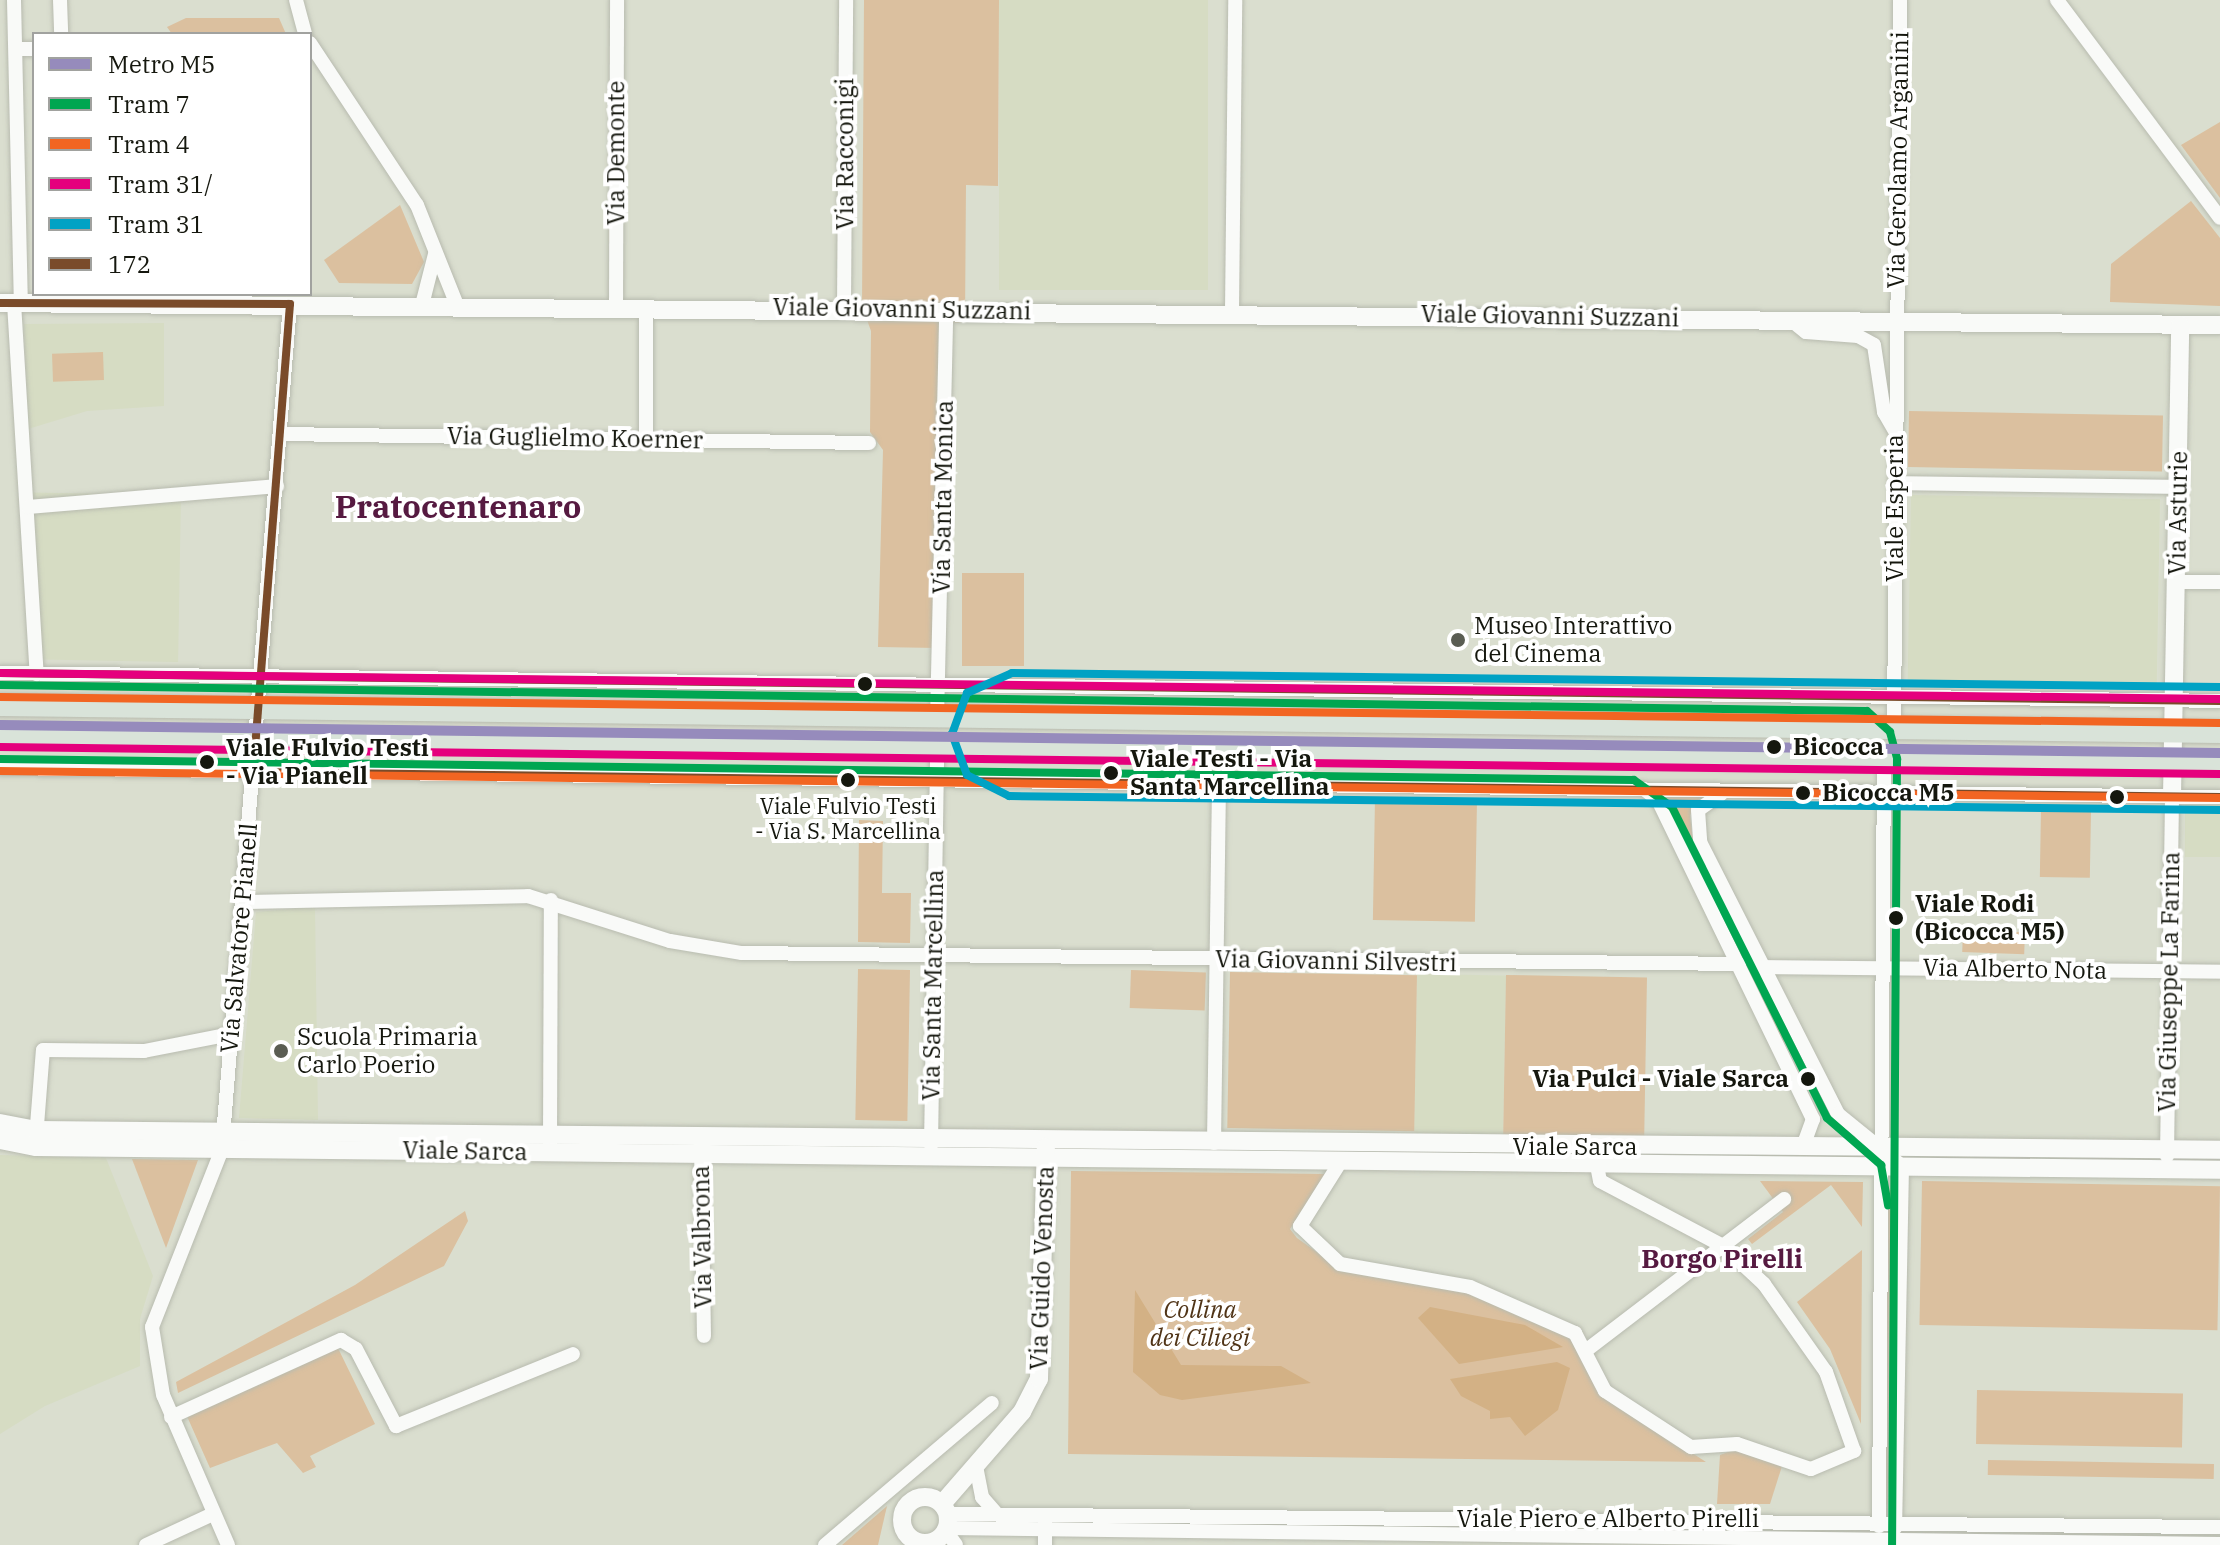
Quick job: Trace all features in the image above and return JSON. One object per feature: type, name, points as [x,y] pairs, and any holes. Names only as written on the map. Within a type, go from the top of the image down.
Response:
[{"type":"main road","points":[[0,705],[259,706],[937,720],[2220,732]]},
{"type":"main road","points":[[937,720],[937,749]]},
{"type":"main road","points":[[1884,759],[1894,729]]},
{"type":"main road","points":[[0,735],[2220,764]]},
{"type":"street","points":[[14,0],[12,303],[18,431],[29,507],[37,674]]},
{"type":"street","points":[[60,0],[61,32]]},
{"type":"street","points":[[296,0],[304,32]]},
{"type":"street","name":"Via Demonte","points":[[616,307],[617,0]]},
{"type":"street","name":"Via Racconigi","points":[[844,308],[846,0]]},
{"type":"street","points":[[1232,312],[1235,0]]},
{"type":"street","name":"Via Gerolamo Arganini","points":[[1897,321],[1900,0]]},
{"type":"street","points":[[2057,0],[2220,218]]},
{"type":"street","points":[[312,46],[412,195],[457,305]]},
{"type":"street","points":[[16,49],[32,49]]},
{"type":"street","points":[[422,305],[435,253]]},
{"type":"street","name":"Viale Giovanni Suzzani","points":[[12,303],[262,299],[290,304],[2220,325]]},
{"type":"street","name":"Via Salvatore Pianell","points":[[228,1545],[171,1417],[154,1354],[154,1311],[222,1140],[290,304]]},
{"type":"street","points":[[646,307],[646,438]]},
{"type":"street","name":"Via Santa Monica","points":[[937,720],[946,309]]},
{"type":"street","name":"Viale Giovanni Suzzani","points":[[1791,320],[1806,332],[1858,336],[1874,345],[1884,412],[1896,433]]},
{"type":"street","name":"Viale Esperia","points":[[1894,729],[1897,321]]},
{"type":"street","name":"Via Asturie","points":[[2172,796],[2180,325]]},
{"type":"street","name":"Via Guglielmo Koerner","points":[[281,434],[869,443]]},
{"type":"street","points":[[1895,483],[2178,487]]},
{"type":"street","points":[[29,507],[277,486]]},
{"type":"street","points":[[2177,582],[2220,582]]},
{"type":"street","points":[[0,673],[2220,701]]},
{"type":"street","name":"Via Santa Marcellina","points":[[931,1148],[937,749]]},
{"type":"street","points":[[1725,793],[1700,806],[1696,831],[1838,1114],[1883,1146],[1902,1166],[1899,1522],[1889,1539],[1875,1521],[1878,1165],[1883,1146],[1884,759]]},
{"type":"street","points":[[0,768],[1219,786],[1644,789],[1725,793],[2220,797]]},
{"type":"street","points":[[1214,1143],[1219,786]]},
{"type":"street","points":[[1644,789],[1658,800],[1814,1122],[1803,1147]]},
{"type":"street","name":"Via Giuseppe La Farina","points":[[2167,1169],[2172,796]]},
{"type":"street","name":"Via Giovanni Silvestri","points":[[243,902],[457,892],[551,900],[704,949],[933,955],[1739,964]]},
{"type":"street","points":[[550,1144],[551,900]]},
{"type":"street","name":"Via Alberto Nota","points":[[1763,967],[2220,972]]},
{"type":"street","points":[[36,1138],[43,1050],[144,1051],[231,1034]]},
{"type":"street","name":"Viale Sarca","points":[[0,1123],[36,1138]]},
{"type":"street","name":"Viale Sarca","points":[[0,1140],[931,1148],[1597,1166],[1878,1165],[2220,1170]]},
{"type":"street","name":"Viale Sarca","points":[[1046,1150],[1214,1143],[2220,1150]]},
{"type":"street","name":"Via Valbrona","points":[[701,1146],[704,1336]]},
{"type":"street","name":"Via Guido Venosta","points":[[948,1524],[976,1466],[1027,1404],[1042,1368],[1046,1150]]},
{"type":"street","points":[[1341,1161],[1301,1223],[1306,1239],[1343,1265],[1485,1291],[1575,1333],[1588,1349],[1605,1391],[1691,1447],[1737,1444],[1811,1469],[1854,1451],[1839,1397],[1809,1344],[1723,1246],[1600,1181],[1597,1166]]},
{"type":"street","points":[[1588,1349],[1784,1199]]},
{"type":"street","points":[[171,1417],[341,1340],[356,1349],[396,1426],[573,1354]]},
{"type":"street","points":[[825,1545],[992,1403]]},
{"type":"street","points":[[976,1466],[982,1497],[995,1512]]},
{"type":"street","name":"Viale Piero e Alberto Pirelli","points":[[2220,1527],[1045,1511],[995,1512],[948,1524],[930,1543],[908,1541],[902,1521],[911,1503],[926,1497],[948,1524],[1045,1529],[1392,1539],[1889,1539],[2051,1544],[2220,1544]]},
{"type":"street","points":[[1045,1511],[1045,1545]]},
{"type":"street","points":[[146,1545],[213,1514]]},
{"type":"street","points":[[1391,1517],[1392,1539]]},
{"type":"street","points":[[1724,1541],[1725,1520]]},
{"type":"street","points":[[2051,1526],[2051,1544]]},
{"type":"shaded area","points":[[999,0],[1208,0],[1208,290],[999,290]]},
{"type":"shaded area","points":[[164,323],[164,406],[87,411],[28,429],[24,324]]},
{"type":"shaded area","points":[[31,492],[181,495],[178,662],[28,659]]},
{"type":"shaded area","points":[[1911,495],[2160,499],[2157,688],[1908,684]]},
{"type":"shaded area","points":[[2185,804],[2220,804],[2220,857],[2185,857]]},
{"type":"shaded area","name":"Scuola Primaria Carlo Poerio","points":[[315,907],[318,1120],[239,1118],[256,912]]},
{"type":"shaded area","points":[[1417,974],[1506,976],[1503,1135],[1414,1133]]},
{"type":"shaded area","points":[[0,1155],[106,1158],[153,1276],[140,1319],[140,1366],[45,1406],[0,1434]]},
{"type":"shaded area","points":[[1135,1290],[1181,1365],[1281,1366],[1311,1383],[1182,1400],[1160,1395],[1133,1372]]},
{"type":"shaded area","points":[[1430,1307],[1525,1325],[1563,1347],[1459,1364],[1418,1318]]},
{"type":"shaded area","points":[[1557,1362],[1570,1368],[1558,1410],[1525,1436],[1510,1417],[1490,1419],[1490,1411],[1461,1396],[1450,1379]]},
{"type":"green space","points":[[864,0],[999,0],[998,186],[966,185],[965,322],[953,323],[938,648],[878,647],[883,450],[870,432],[871,331],[862,306]]},
{"type":"green space","points":[[186,18],[279,18],[285,32],[171,32],[167,27]]},
{"type":"green space","points":[[2220,122],[2220,198],[2181,145]]},
{"type":"green space","points":[[2191,201],[2220,238],[2220,306],[2110,302],[2111,264]]},
{"type":"green space","points":[[400,205],[424,262],[412,284],[339,283],[324,260]]},
{"type":"green space","points":[[103,352],[104,380],[53,382],[52,354]]},
{"type":"green space","points":[[1909,411],[2163,415],[2162,471],[1908,467]]},
{"type":"green space","points":[[962,573],[1024,573],[1024,666],[962,666]]},
{"type":"green space","points":[[1667,793],[1700,797],[1690,815],[1692,833],[1793,1038],[1783,1042],[1665,804]]},
{"type":"green space","points":[[1375,799],[1477,801],[1475,922],[1373,920]]},
{"type":"green space","points":[[2041,810],[2091,811],[2090,878],[2040,877]]},
{"type":"green space","points":[[859,820],[883,821],[882,893],[911,893],[910,943],[858,942]]},
{"type":"green space","points":[[1963,930],[2025,932],[2024,954],[1962,952]]},
{"type":"green space","points":[[858,969],[910,970],[907,1121],[855,1120]]},
{"type":"green space","points":[[1131,970],[1206,973],[1205,1011],[1130,1008]]},
{"type":"green space","points":[[1230,972],[1417,975],[1414,1131],[1227,1128]]},
{"type":"green space","points":[[1506,975],[1647,977],[1644,1137],[1503,1135]]},
{"type":"green space","points":[[132,1159],[198,1160],[166,1248]]},
{"type":"green space","name":"Collina dei Ciliegi","points":[[1071,1171],[1325,1174],[1290,1229],[1297,1238],[1342,1270],[1467,1292],[1578,1341],[1601,1394],[1706,1462],[1068,1454]]},
{"type":"green space","points":[[1760,1181],[1863,1182],[1862,1227],[1831,1185],[1752,1244],[1748,1239],[1783,1212]]},
{"type":"green space","points":[[1922,1181],[2220,1186],[2217,1330],[1919,1325]]},
{"type":"green space","points":[[1884,1190],[1899,1190],[1899,1504],[1884,1504]]},
{"type":"green space","points":[[465,1211],[468,1221],[444,1266],[178,1393],[176,1382],[355,1285]]},
{"type":"green space","points":[[1862,1250],[1861,1424],[1830,1349],[1797,1302]]},
{"type":"green space","points":[[336,1344],[375,1424],[310,1456],[316,1467],[303,1473],[277,1443],[210,1468],[186,1414]]},
{"type":"green space","points":[[1977,1390],[2183,1394],[2182,1448],[1976,1444]]},
{"type":"green space","points":[[1736,1449],[1782,1466],[1770,1504],[1717,1504],[1720,1455]]},
{"type":"green space","points":[[1988,1460],[2214,1464],[2214,1479],[1988,1475]]},
{"type":"green space","points":[[887,1506],[878,1545],[842,1545]]},
{"type":"metro line","name":"M5","points":[[0,725],[2220,753]]},
{"type":"tram line","name":"31/","points":[[0,673],[2220,699]]},
{"type":"tram line","name":"31","points":[[2220,687],[1012,673],[967,693],[952,734],[967,775],[1009,796],[2220,810]]},
{"type":"tram line","name":"7","points":[[0,685],[1867,711],[1890,732],[1897,759],[1892,1545]]},
{"type":"tram line","name":"4","points":[[0,697],[2220,723]]},
{"type":"tram line","name":"31/","points":[[0,747],[2220,774]]},
{"type":"tram line","name":"7","points":[[0,759],[1634,780],[1672,807],[1827,1118],[1881,1165],[1888,1205]]},
{"type":"tram line","name":"4","points":[[0,771],[2220,798]]},
{"type":"transit line","name":"172","points":[[0,303],[290,304],[253,772],[2220,797]]},
{"type":"transit line","name":"172","points":[[0,673],[2220,701]]},
{"type":"place","name":"Museo Interattivo del Cinema","points":[[1458,640]]},
{"type":"place","name":"Bicocca","points":[[1774,747]]},
{"type":"place","name":"Viale Fulvio Testi - Via Pianell","points":[[207,762]]},
{"type":"place","name":"Viale Testi - Via Santa Marcellina","points":[[1111,773]]},
{"type":"place","name":"Viale Fulvio Testi - Via S. Marcellina","points":[[848,780]]},
{"type":"place","name":"Bicocca M5","points":[[1803,793]]},
{"type":"place","name":"Viale Rodi (Bicocca M5)","points":[[1896,918]]},
{"type":"place","name":"Scuola Primaria Carlo Poerio","points":[[281,1051]]},
{"type":"place","name":"Via Pulci - Viale Sarca","points":[[1808,1079]]},
{"type":"district","name":"Pratocentenaro","points":[[458,506]]},
{"type":"district","name":"Borgo Pirelli","points":[[1722,1259]]}]
